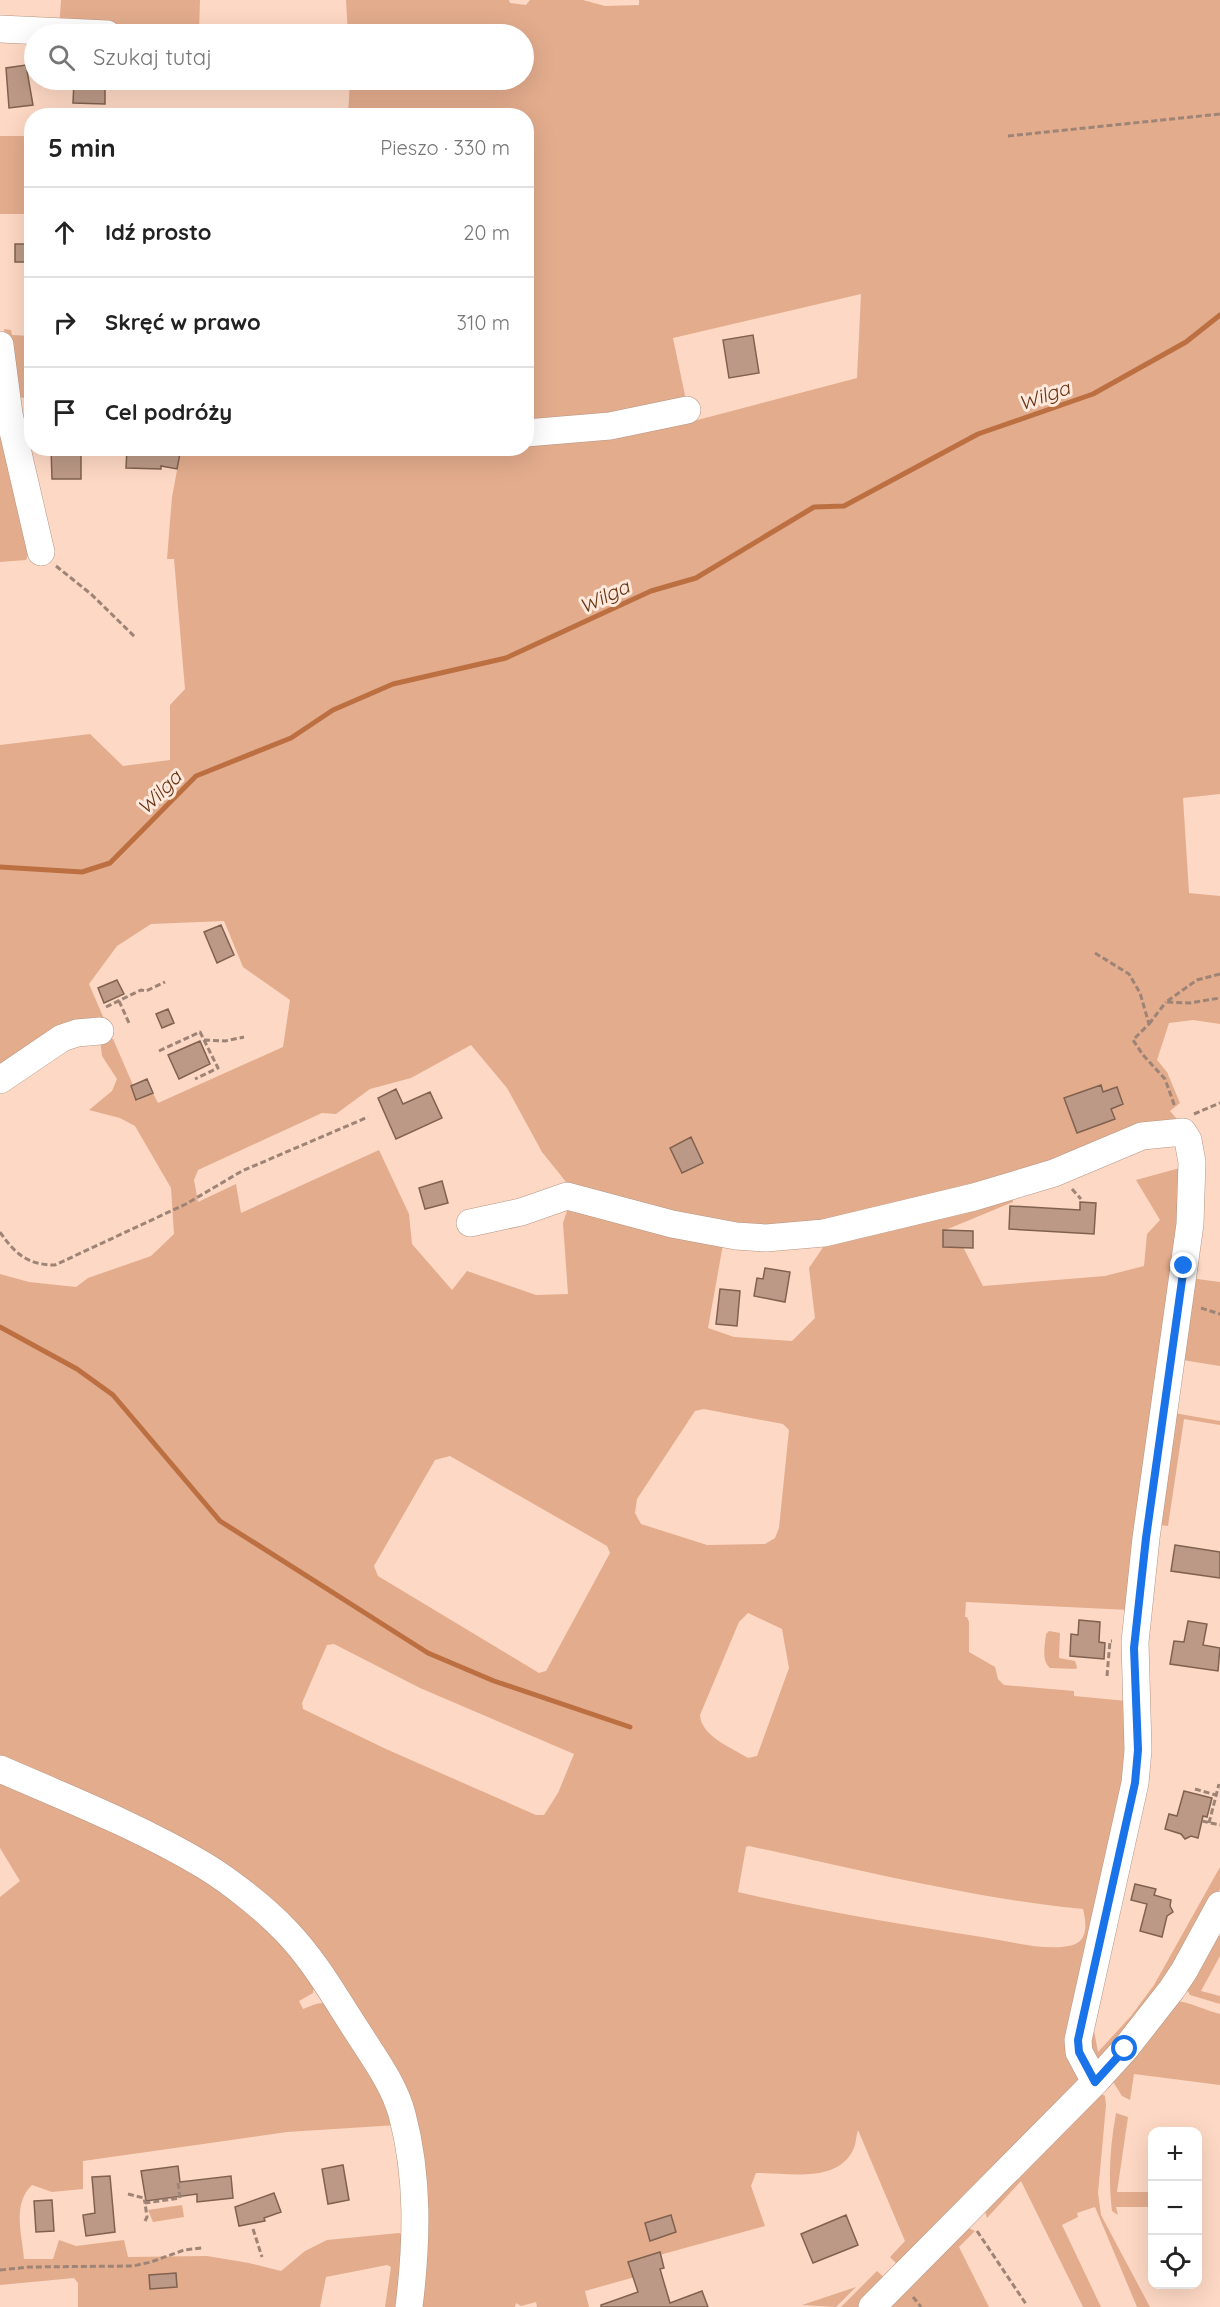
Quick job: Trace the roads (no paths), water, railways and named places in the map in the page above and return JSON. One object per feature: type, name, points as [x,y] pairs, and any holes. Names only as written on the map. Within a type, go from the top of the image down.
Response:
[{"type":"street","points":[[0,29],[24,30]]},
{"type":"street","points":[[0,345],[20,405],[24,428]]},
{"type":"street","points":[[534,432],[610,426],[687,410]]},
{"type":"street","points":[[29,456],[47,559]]},
{"type":"street","points":[[0,1080],[62,1038],[103,1019]]},
{"type":"street","points":[[470,1223],[521,1212],[567,1196],[672,1224],[736,1236],[765,1238],[824,1233],[974,1197],[1054,1173],[1142,1136],[1183,1132],[1188,1140],[1192,1162],[1191,1212],[1146,1538],[1134,1648],[1138,1732],[1135,1783],[1078,2040],[1079,2052],[1095,2082]]},
{"type":"street","points":[[0,1769],[146,1833],[207,1867],[286,1931],[311,1962],[385,2076],[401,2112],[410,2150],[416,2224],[409,2307]]},
{"type":"street","points":[[872,2307],[1095,2082],[1132,2040],[1184,1971],[1220,1905]]},
{"type":"waterway","name":"Wilga","points":[[0,867],[82,872],[110,863],[196,776],[291,738],[333,710],[393,684],[506,658],[651,591],[696,578],[814,507],[844,506],[978,434],[1093,394],[1186,342],[1220,315]]},
{"type":"waterway","points":[[0,1327],[77,1369],[113,1395],[220,1521],[428,1653],[494,1681],[630,1727]]}]
